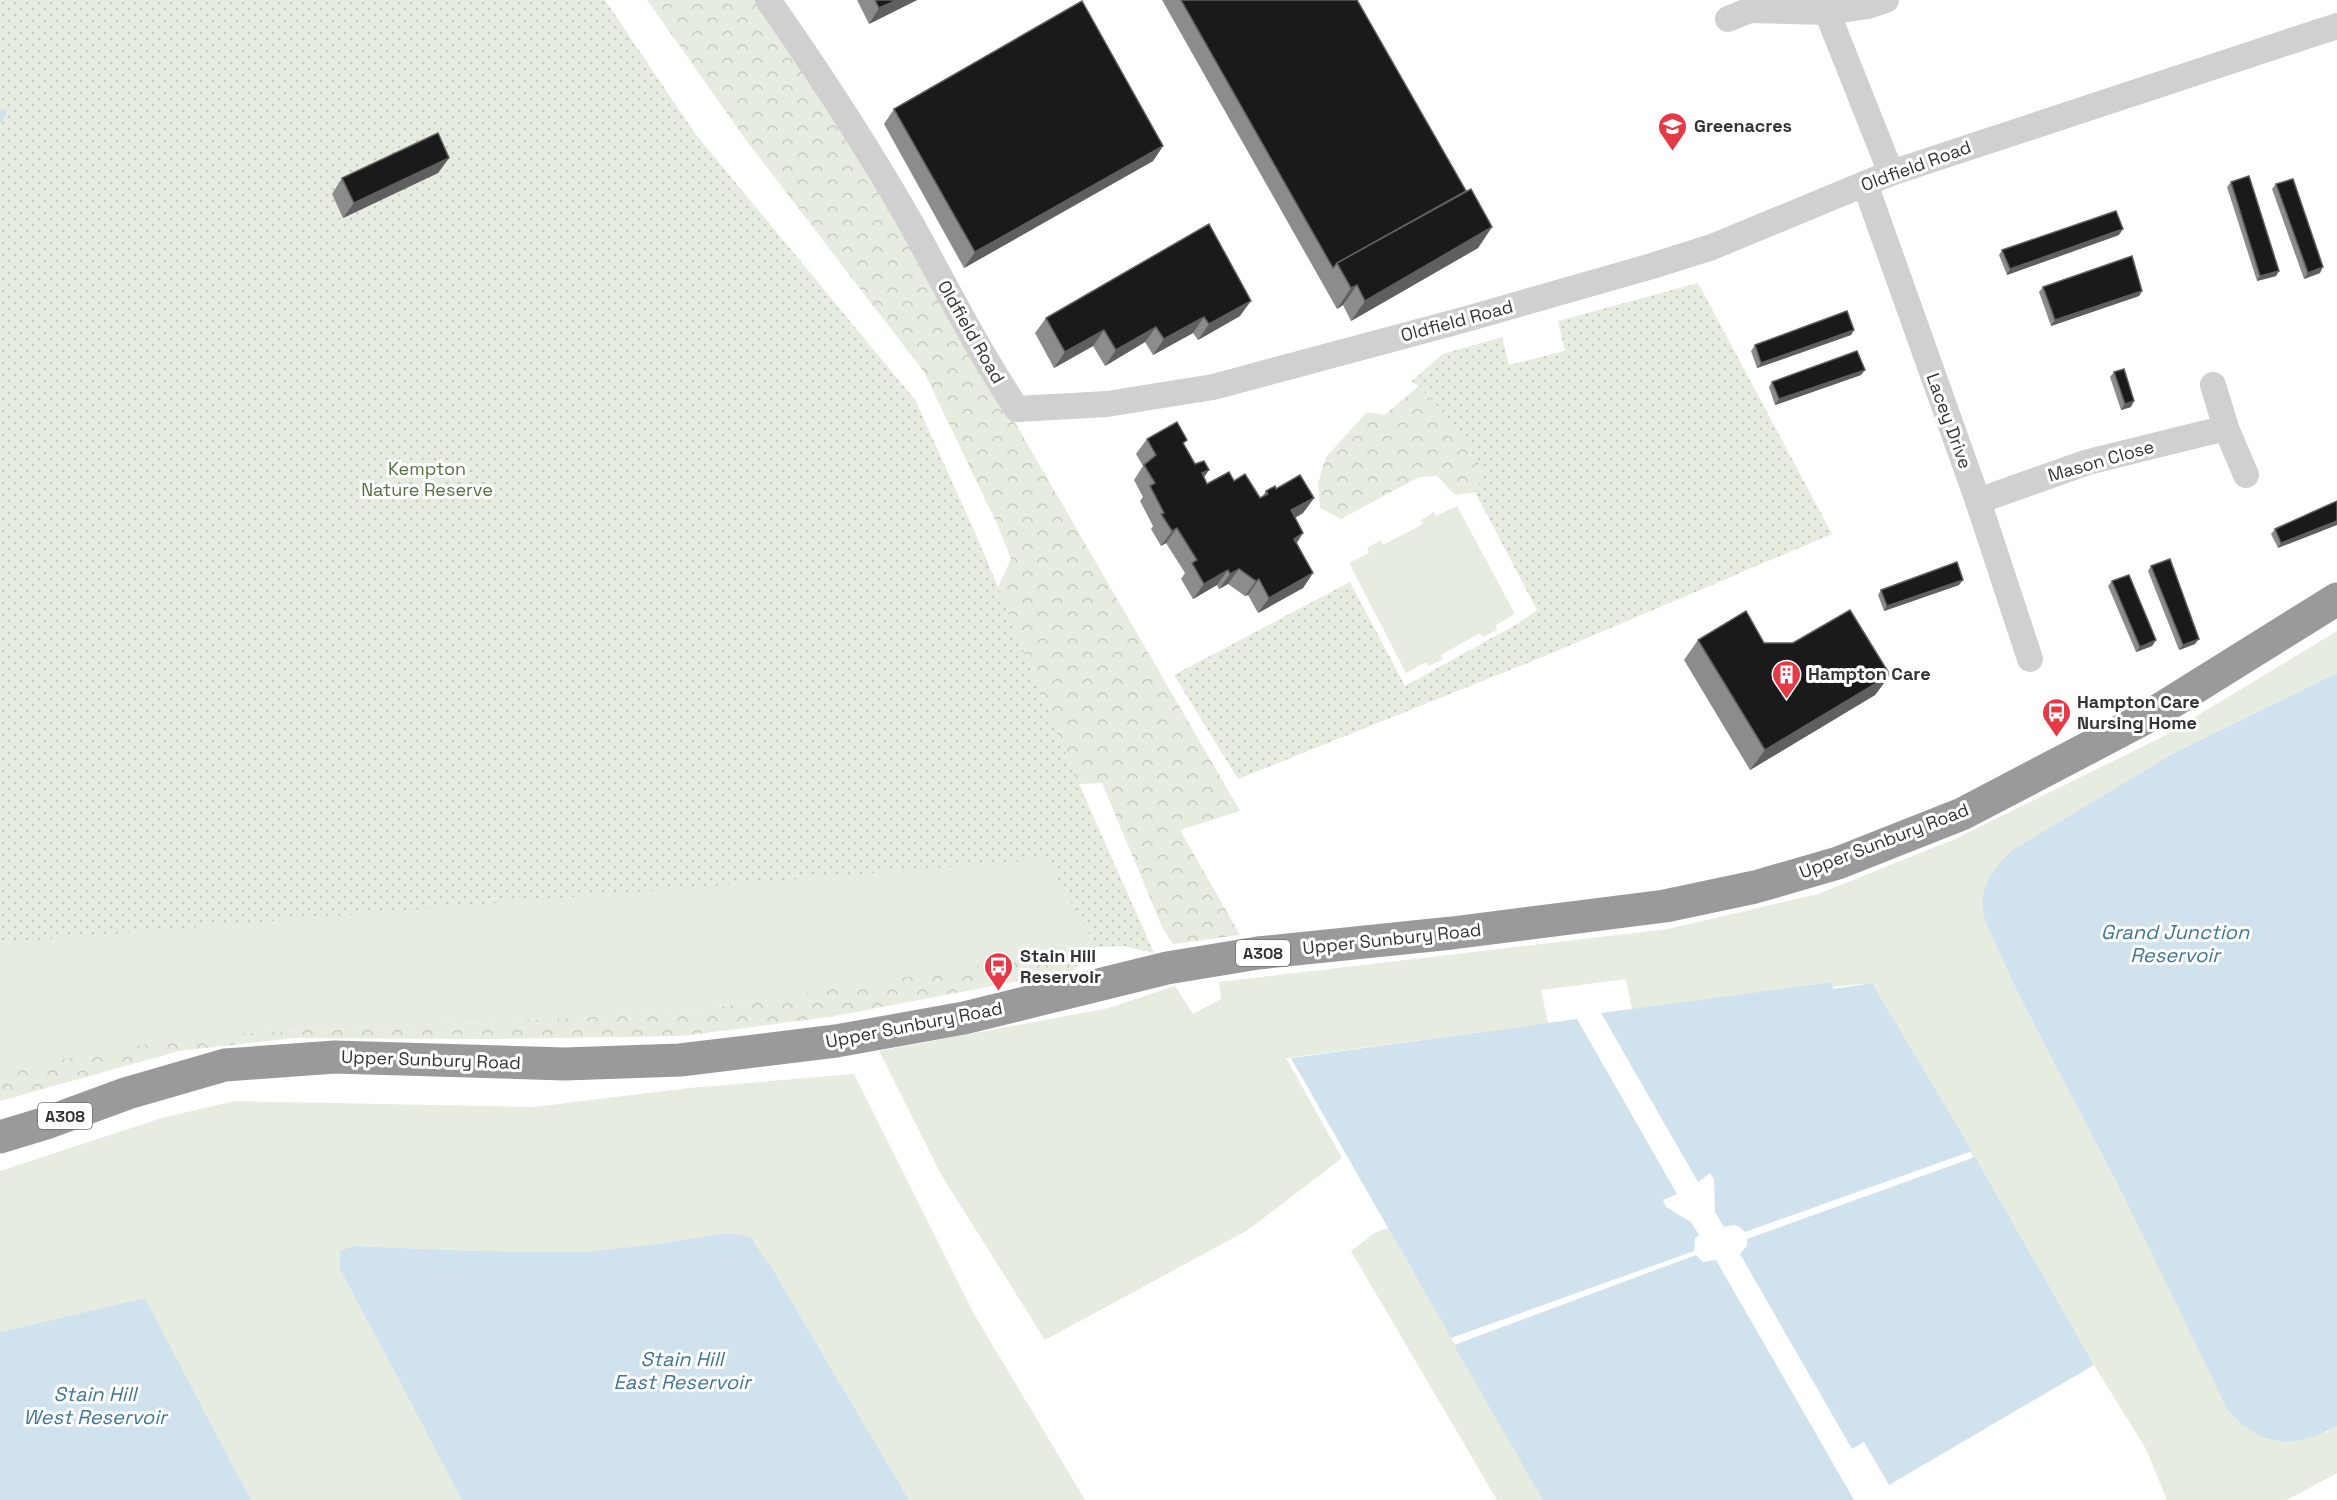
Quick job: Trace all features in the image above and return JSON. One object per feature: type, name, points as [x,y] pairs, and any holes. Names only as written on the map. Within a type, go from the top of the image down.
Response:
[{"type":"highway","name":"Upper Sunbury Road","points":[[0,1137],[128,1093],[225,1065],[335,1057],[565,1064],[680,1060],[836,1041],[964,1018],[1167,968],[1258,953],[1452,933],[1665,906],[1755,887],[1838,863],[1962,814],[2151,716],[2337,600]]},
{"type":"street","name":"Oldfield Road","points":[[768,0],[813,63],[912,225],[986,363],[1017,410],[1107,404],[1213,387],[1652,266],[1712,247],[1891,173],[2337,26]]},
{"type":"street","points":[[1728,19],[1750,10],[1827,12],[1868,6],[1886,0]]},
{"type":"street","points":[[1827,12],[1891,173]]},
{"type":"street","name":"Lacey Drive","points":[[1865,184],[1978,501],[2030,659]]},
{"type":"street","points":[[2213,385],[2226,428],[2246,475]]},
{"type":"street","name":"Mason Close","points":[[1978,501],[2088,462],[2226,428]]},
{"type":"green space","name":"Kempton Nature Reserve","points":[[0,0],[673,102],[696,135],[915,400],[998,587],[1011,559],[998,526],[924,372],[746,140],[647,0],[757,0],[908,231],[1010,414],[1240,811],[1180,830],[1240,935],[1173,944],[1163,929],[1102,783],[1079,784],[1154,953],[1125,946],[1097,947],[1072,971],[829,1017],[682,1036],[489,1039],[294,1038],[179,1051],[0,1101],[0,1073],[96,1052],[182,1039],[263,1032],[679,1013],[1096,947],[1046,859],[0,943]]},
{"type":"green space","name":"Kempton Nature Reserve","points":[[0,0],[605,0],[696,135],[915,400],[975,533],[1078,784],[1154,953],[1125,946],[1097,947],[1046,859],[0,943]]},
{"type":"green space","points":[[1698,283],[1832,534],[1540,658],[1238,779],[1174,675],[1350,582],[1405,686],[1519,623],[1537,610],[1475,492],[1484,473],[1459,431],[1419,386],[1411,382],[1443,354],[1502,337],[1509,365],[1565,351],[1558,321]]},
{"type":"green space","points":[[1419,386],[1459,431],[1485,473],[1475,492],[1455,495],[1437,476],[1419,477],[1341,519],[1320,508],[1318,484],[1326,457],[1367,412],[1384,415]]},
{"type":"green space","points":[[1457,506],[1515,614],[1496,625],[1497,630],[1483,637],[1480,633],[1441,655],[1443,659],[1429,666],[1426,662],[1406,673],[1349,563],[1369,553],[1367,548],[1381,540],[1383,545],[1423,524],[1421,520],[1434,512],[1436,516]]},
{"type":"green space","points":[[2337,631],[2337,673],[2174,753],[1985,921],[2018,993],[2125,1199],[2325,1433],[2337,1426],[2337,1473],[2287,1500],[2167,1500],[2146,1449],[2094,1365],[1872,983],[1833,987],[1831,982],[1632,1009],[1626,979],[1541,990],[1548,1023],[1286,1058],[1342,1158],[1248,1230],[1045,1340],[942,1176],[879,1051],[1109,1008],[1175,986],[1193,1014],[1221,999],[1219,982],[1668,929],[1818,894],[1955,839],[2162,737]]},
{"type":"green space","points":[[1046,858],[1097,947],[679,1013],[263,1032],[0,1073],[0,943]]},
{"type":"green space","points":[[854,1074],[974,1314],[1085,1500],[909,1500],[776,1275],[727,1233],[585,1252],[354,1246],[341,1251],[340,1269],[462,1500],[251,1500],[145,1298],[0,1332],[0,1171],[162,1118],[235,1101],[534,1107],[689,1088]]},
{"type":"green space","points":[[1388,1228],[1544,1500],[1497,1500],[1351,1251],[1376,1232]]},
{"type":"water","name":"Grand Junction Reservoir","points":[[2337,673],[2337,1426],[2306,1439],[2279,1441],[2253,1432],[2240,1423],[2228,1410],[2125,1199],[2018,993],[1985,921],[1983,900],[1991,875],[2011,851],[2174,753]]},
{"type":"water","points":[[1832,982],[1833,989],[1872,983],[1972,1151],[1745,1232],[1736,1225],[1724,1227],[1715,1212],[1714,1179],[1710,1173],[1698,1182],[1601,1013]]},
{"type":"water","points":[[1577,1019],[1677,1194],[1663,1200],[1666,1207],[1691,1222],[1699,1235],[1695,1238],[1694,1251],[1451,1338],[1291,1058]]},
{"type":"water","points":[[1975,1157],[2094,1365],[1889,1485],[1864,1442],[1852,1449],[1740,1254],[1747,1246],[1747,1239]]},
{"type":"water","name":"Stain Hill East Reservoir","points":[[727,1233],[750,1237],[776,1275],[909,1500],[462,1500],[340,1269],[340,1251],[354,1246],[585,1252]]},
{"type":"water","points":[[1696,1255],[1703,1262],[1716,1260],[1854,1500],[1543,1500],[1454,1345]]},
{"type":"water","name":"Stain Hill West Reservoir","points":[[145,1298],[251,1500],[0,1500],[0,1332]]},
{"type":"building","points":[[875,0],[897,0],[879,8]]},
{"type":"building","points":[[1181,0],[1357,0],[1466,191],[1337,263],[1333,268]]},
{"type":"building","points":[[1082,1],[1163,146],[975,252],[894,109]]},
{"type":"building","points":[[438,133],[449,158],[354,203],[342,178]]},
{"type":"building","points":[[2249,176],[2279,271],[2260,276],[2231,182]]},
{"type":"building","points":[[2293,179],[2323,267],[2308,273],[2276,184]]},
{"type":"building","points":[[1471,189],[1492,227],[1365,301],[1357,285],[1351,288],[1337,263]]},
{"type":"building","points":[[2116,211],[2123,229],[2010,269],[2002,250]]},
{"type":"building","points":[[1209,224],[1251,301],[1209,324],[1204,317],[1164,339],[1156,327],[1116,350],[1104,330],[1065,352],[1046,318]]},
{"type":"building","points":[[2132,256],[2142,291],[2055,320],[2043,287]]},
{"type":"building","points":[[1847,311],[1854,330],[1761,363],[1755,345]]},
{"type":"building","points":[[1857,351],[1865,370],[1779,399],[1772,382]]},
{"type":"building","points":[[2124,369],[2134,401],[2125,404],[2114,372]]},
{"type":"building","points":[[1177,422],[1187,440],[1183,443],[1195,464],[1204,461],[1209,470],[1202,473],[1207,484],[1229,472],[1234,481],[1245,474],[1260,498],[1268,494],[1266,491],[1275,486],[1276,489],[1300,475],[1314,498],[1291,510],[1303,533],[1294,539],[1313,573],[1269,598],[1259,579],[1256,581],[1239,569],[1230,574],[1228,570],[1204,584],[1192,563],[1197,560],[1177,528],[1172,531],[1161,514],[1164,513],[1150,486],[1155,483],[1144,465],[1156,455],[1147,439]]},
{"type":"building","points":[[2337,501],[2337,521],[2281,543],[2275,529]]},
{"type":"building","points":[[2170,559],[2199,639],[2183,645],[2151,566]]},
{"type":"building","points":[[1957,562],[1963,580],[1887,606],[1881,590]]},
{"type":"building","points":[[2129,575],[2156,640],[2140,647],[2112,581]]},
{"type":"building","name":"Hampton Care","points":[[1850,610],[1890,675],[1765,750],[1698,640],[1746,611],[1764,643],[1793,643]]},
{"type":"waterway","points":[[0,119],[3,113]]},
{"type":"place","name":"Greenacres","points":[[1673,152]]},
{"type":"place","name":"Hampton Care","points":[[1787,700]]},
{"type":"place","name":"Hampton Care Nursing Home","points":[[2056,738]]},
{"type":"place","name":"Stain Hill Reservoir","points":[[999,992]]}]
